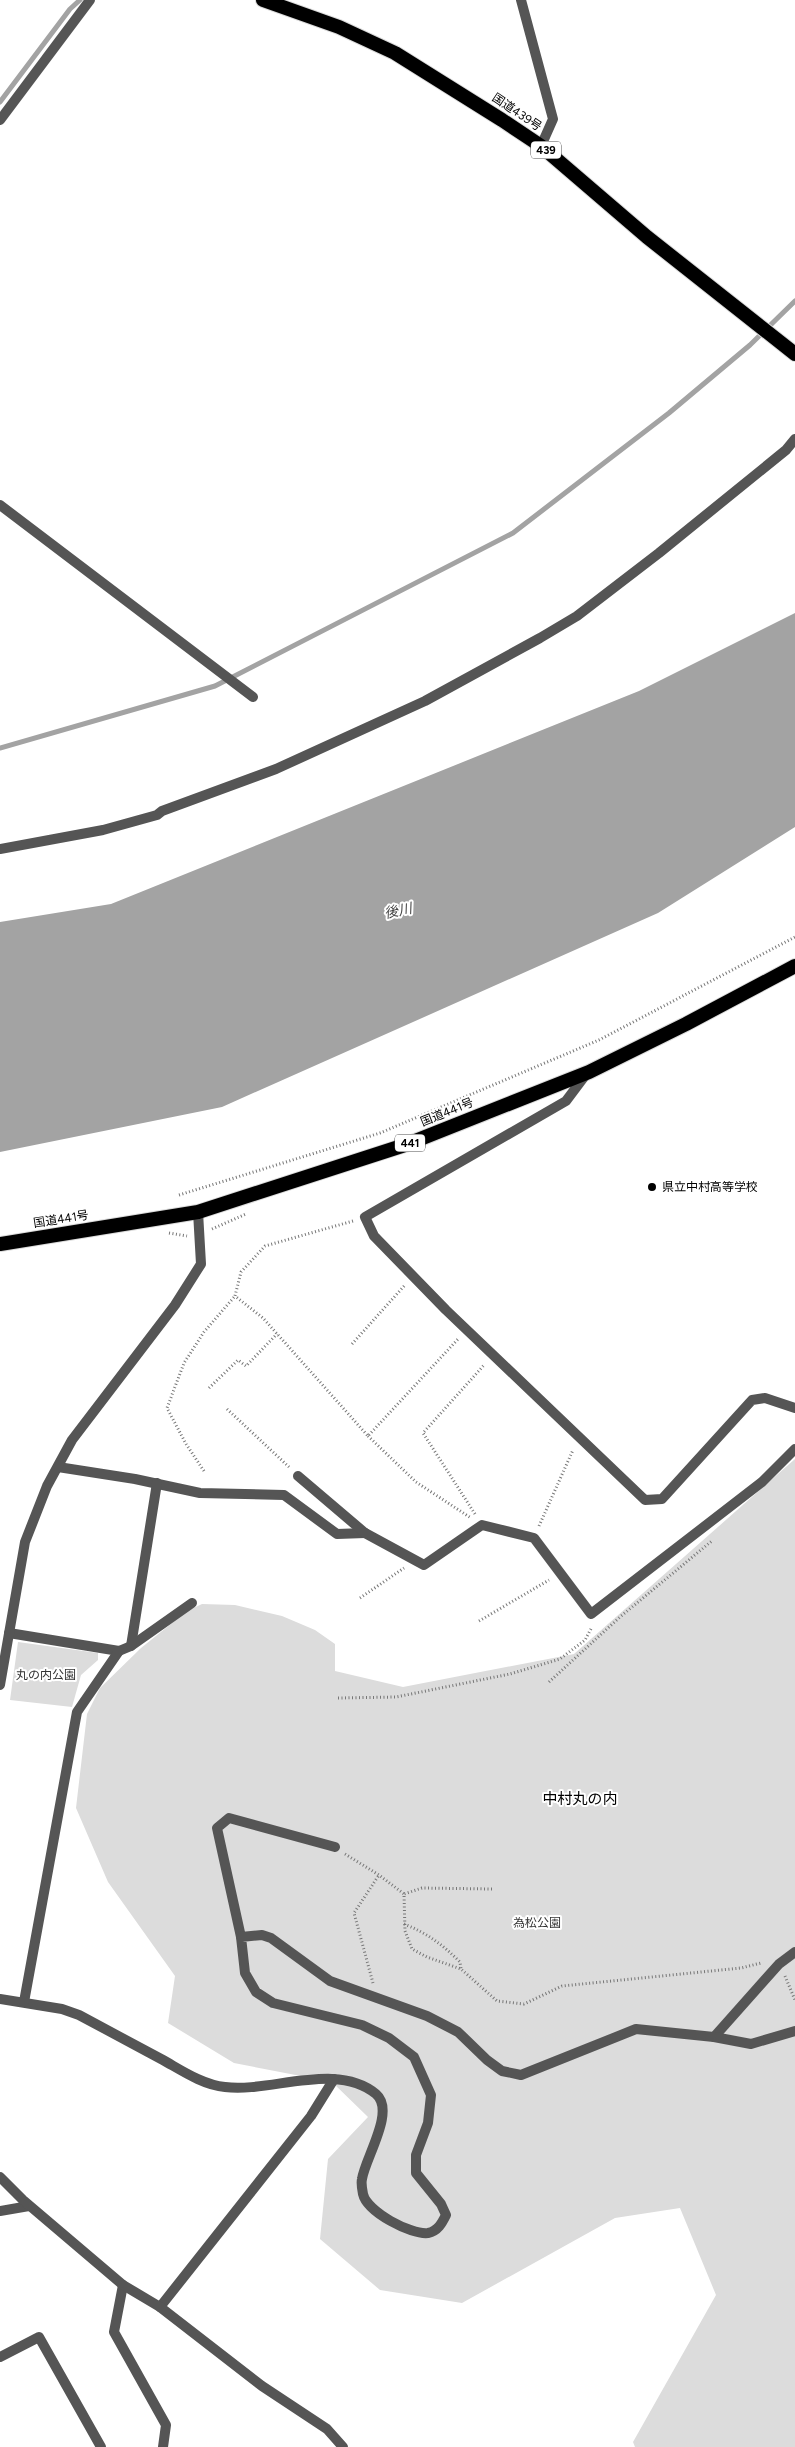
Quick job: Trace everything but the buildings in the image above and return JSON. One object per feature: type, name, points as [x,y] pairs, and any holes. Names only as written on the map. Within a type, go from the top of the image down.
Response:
[{"type":"highway","name":"国道439号","points":[[263,0],[340,27],[395,53],[541,146],[647,237],[795,354]]},
{"type":"highway","name":"国道441号","points":[[0,1244],[198,1212],[405,1145],[589,1072],[686,1024],[795,966]]},
{"type":"street","points":[[0,120],[90,0]]},
{"type":"street","points":[[521,0],[553,119],[541,146]]},
{"type":"street","points":[[0,849],[103,830],[157,816],[162,811],[276,769],[425,701],[577,616],[659,553],[786,450],[795,439]]},
{"type":"street","points":[[0,505],[252,696]]},
{"type":"street","points":[[589,1072],[566,1101],[365,1218],[374,1236],[467,1330],[644,1500],[662,1499],[752,1400],[765,1398],[795,1408]]},
{"type":"street","points":[[0,1685],[26,1542],[47,1486],[72,1440],[175,1305],[200,1264],[198,1212]]},
{"type":"street","points":[[298,1476],[365,1533],[424,1565],[482,1525],[534,1538],[591,1614],[762,1482],[795,1449]]},
{"type":"street","points":[[58,1467],[157,1483],[200,1493],[284,1495],[337,1534],[365,1533]]},
{"type":"street","points":[[131,1646],[157,1483]]},
{"type":"street","points":[[9,1633],[119,1650],[131,1646],[192,1603]]},
{"type":"street","points":[[24,2002],[77,1712],[119,1650]]},
{"type":"street","points":[[0,1999],[62,2009],[79,2015],[190,2075],[222,2087],[248,2089],[287,2082],[334,2079],[364,2086],[378,2095],[383,2103],[382,2121],[361,2180],[364,2197],[375,2210],[397,2224],[415,2232],[430,2233],[441,2227],[446,2215],[441,2204],[416,2174],[416,2155],[428,2123],[431,2095],[414,2057],[389,2038],[362,2025],[273,2003],[256,1992],[245,1973],[241,1937],[217,1828],[229,1818],[335,1848]]},
{"type":"street","points":[[241,1937],[262,1935],[271,1938],[330,1981],[426,2016],[458,2032],[487,2060],[502,2071],[521,2075],[636,2029],[714,2037],[751,2044],[795,2032]]},
{"type":"street","points":[[714,2037],[779,1964],[792,1954]]},
{"type":"street","points":[[160,2307],[312,2116],[334,2079]]},
{"type":"street","points":[[0,2176],[29,2206],[123,2285],[160,2307],[262,2386],[327,2429],[343,2447]]},
{"type":"street","points":[[0,2211],[29,2206]]},
{"type":"street","points":[[123,2285],[114,2332],[166,2425],[163,2447]]},
{"type":"street","points":[[0,2357],[39,2337],[100,2447]]},
{"type":"path","points":[[179,1194],[380,1133],[598,1040],[795,937]]},
{"type":"path","points":[[204,1471],[186,1444],[167,1408],[184,1363],[204,1332],[234,1296],[241,1272],[265,1246],[365,1218]]},
{"type":"path","points":[[352,1344],[414,1276]]},
{"type":"path","points":[[234,1296],[263,1318],[368,1436],[416,1482],[482,1525]]},
{"type":"path","points":[[368,1436],[467,1330]]},
{"type":"path","points":[[209,1388],[238,1360],[246,1366],[277,1334]]},
{"type":"path","points":[[482,1525],[423,1433],[493,1355]]},
{"type":"path","points":[[226,1409],[298,1476]]},
{"type":"path","points":[[534,1538],[579,1437]]},
{"type":"path","points":[[549,1682],[620,1617],[714,1538]]},
{"type":"path","points":[[360,1598],[415,1561]]},
{"type":"path","points":[[479,1622],[560,1573]]},
{"type":"path","points":[[338,1698],[396,1697],[510,1674],[560,1658],[585,1640],[592,1626],[591,1614]]},
{"type":"path","points":[[335,1848],[379,1875],[404,1894]]},
{"type":"path","points":[[378,1998],[354,1913],[379,1875]]},
{"type":"path","points":[[404,1894],[422,1888],[492,1890]]},
{"type":"path","points":[[404,1894],[404,1924],[412,1949],[427,1957],[461,1969],[497,2001],[524,2004],[562,1986],[741,1968],[792,1954]]},
{"type":"path","points":[[404,1924],[426,1932],[460,1962],[461,1969]]},
{"type":"path","points":[[779,1964],[795,2000]]},
{"type":"green space","name":"為松公園","points":[[795,1459],[795,2447],[635,2447],[633,2442],[716,2295],[680,2208],[615,2218],[462,2303],[380,2290],[320,2239],[328,2159],[368,2117],[332,2082],[234,2063],[168,2023],[175,1976],[108,1882],[76,1808],[87,1714],[100,1688],[141,1648],[187,1611],[202,1604],[235,1605],[282,1616],[315,1630],[335,1644],[335,1671],[403,1687],[574,1654]]},
{"type":"green space","name":"丸の内公園","points":[[18,1642],[98,1653],[98,1660],[81,1675],[72,1707],[10,1700]]},
{"type":"water","name":"後川","points":[[795,613],[795,827],[658,913],[222,1107],[0,1152],[0,922],[111,904],[639,691]]},
{"type":"waterway","points":[[0,102],[70,9],[80,0]]},
{"type":"waterway","points":[[0,748],[215,686],[513,533],[669,413],[750,345],[795,301]]},
{"type":"place","name":"県立中村高等学校","points":[[652,1187]]},
{"type":"district","name":"中村丸の内","points":[[580,1799]]}]
